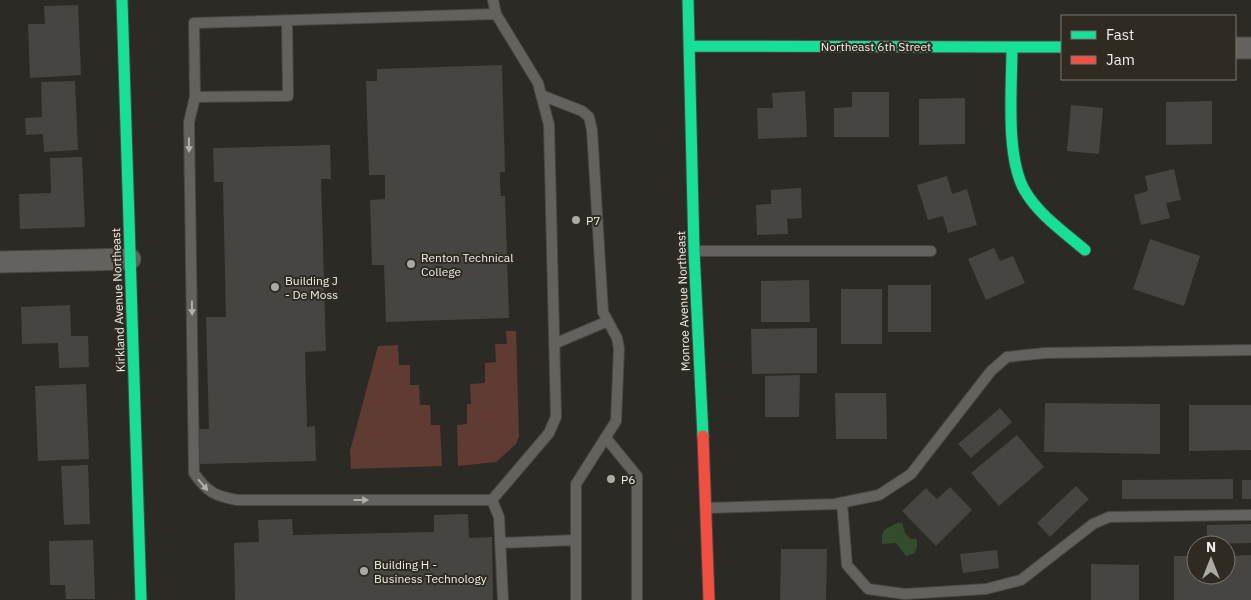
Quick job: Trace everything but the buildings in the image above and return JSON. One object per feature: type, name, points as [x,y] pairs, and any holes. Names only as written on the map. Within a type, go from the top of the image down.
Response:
[{"type":"street","name":"Kirkland Avenue Northeast","points":[[122,0],[141,600]]},
{"type":"street","name":"Monroe Avenue Northeast","points":[[688,0],[694,251],[709,600]]},
{"type":"street","name":"Northeast 6th Street","points":[[689,46],[1061,47]]},
{"type":"street","points":[[1012,47],[1014,157],[1024,190],[1042,212],[1085,250]]},
{"type":"street","points":[[1236,48],[1251,48]]},
{"type":"street","points":[[0,262],[130,259]]},
{"type":"lane","points":[[492,0],[496,14],[538,83],[548,125],[556,416],[548,433],[492,500]]},
{"type":"lane","points":[[492,500],[236,500],[211,493],[201,483],[194,474],[189,122],[195,97],[194,23],[496,14]]},
{"type":"lane","points":[[195,97],[288,96],[287,20]]},
{"type":"lane","points":[[541,95],[582,111],[589,117],[592,130],[603,312],[617,338],[619,349],[616,421],[576,484],[576,600]]},
{"type":"lane","points":[[694,251],[931,251]]},
{"type":"lane","points":[[554,344],[608,321]]},
{"type":"lane","points":[[706,508],[748,508],[842,502],[879,495],[911,474],[991,371],[1007,357],[1045,353],[1251,350]]},
{"type":"lane","points":[[606,438],[636,476],[637,600]]},
{"type":"lane","points":[[492,500],[500,517],[503,600]]},
{"type":"lane","points":[[842,502],[847,565],[868,589],[905,594],[986,589],[1020,580],[1093,524],[1109,517],[1251,515]]},
{"type":"lane","points":[[500,543],[576,540]]},
{"type":"shaded area","points":[[506,331],[516,331],[519,436],[516,444],[496,462],[458,466],[457,425],[467,424],[467,404],[471,404],[470,384],[485,383],[485,363],[496,362],[495,344],[507,344]]},
{"type":"shaded area","points":[[398,345],[399,365],[410,365],[410,385],[419,385],[420,405],[430,405],[431,425],[440,425],[442,466],[351,469],[350,451],[378,346]]},
{"type":"shaded area","points":[[897,523],[902,523],[905,533],[911,539],[917,539],[915,553],[906,556],[896,543],[882,544],[884,530]]},
{"type":"traffic: fast","points":[[122,0],[141,600]]},
{"type":"traffic: fast","points":[[688,0],[694,251],[703,436]]},
{"type":"traffic: fast","points":[[689,46],[1061,47]]},
{"type":"traffic: fast","points":[[1012,47],[1012,141],[1019,177],[1025,191],[1037,208],[1085,250]]},
{"type":"traffic: jam","points":[[703,436],[709,600]]},
{"type":"place","name":"P7","points":[[576,220]]},
{"type":"place","name":"Renton Technical College","points":[[411,264]]},
{"type":"place","name":"Building J - De Moss","points":[[275,287]]},
{"type":"place","name":"P6","points":[[611,479]]},
{"type":"place","name":"Building H - Business Technology","points":[[364,571]]}]
